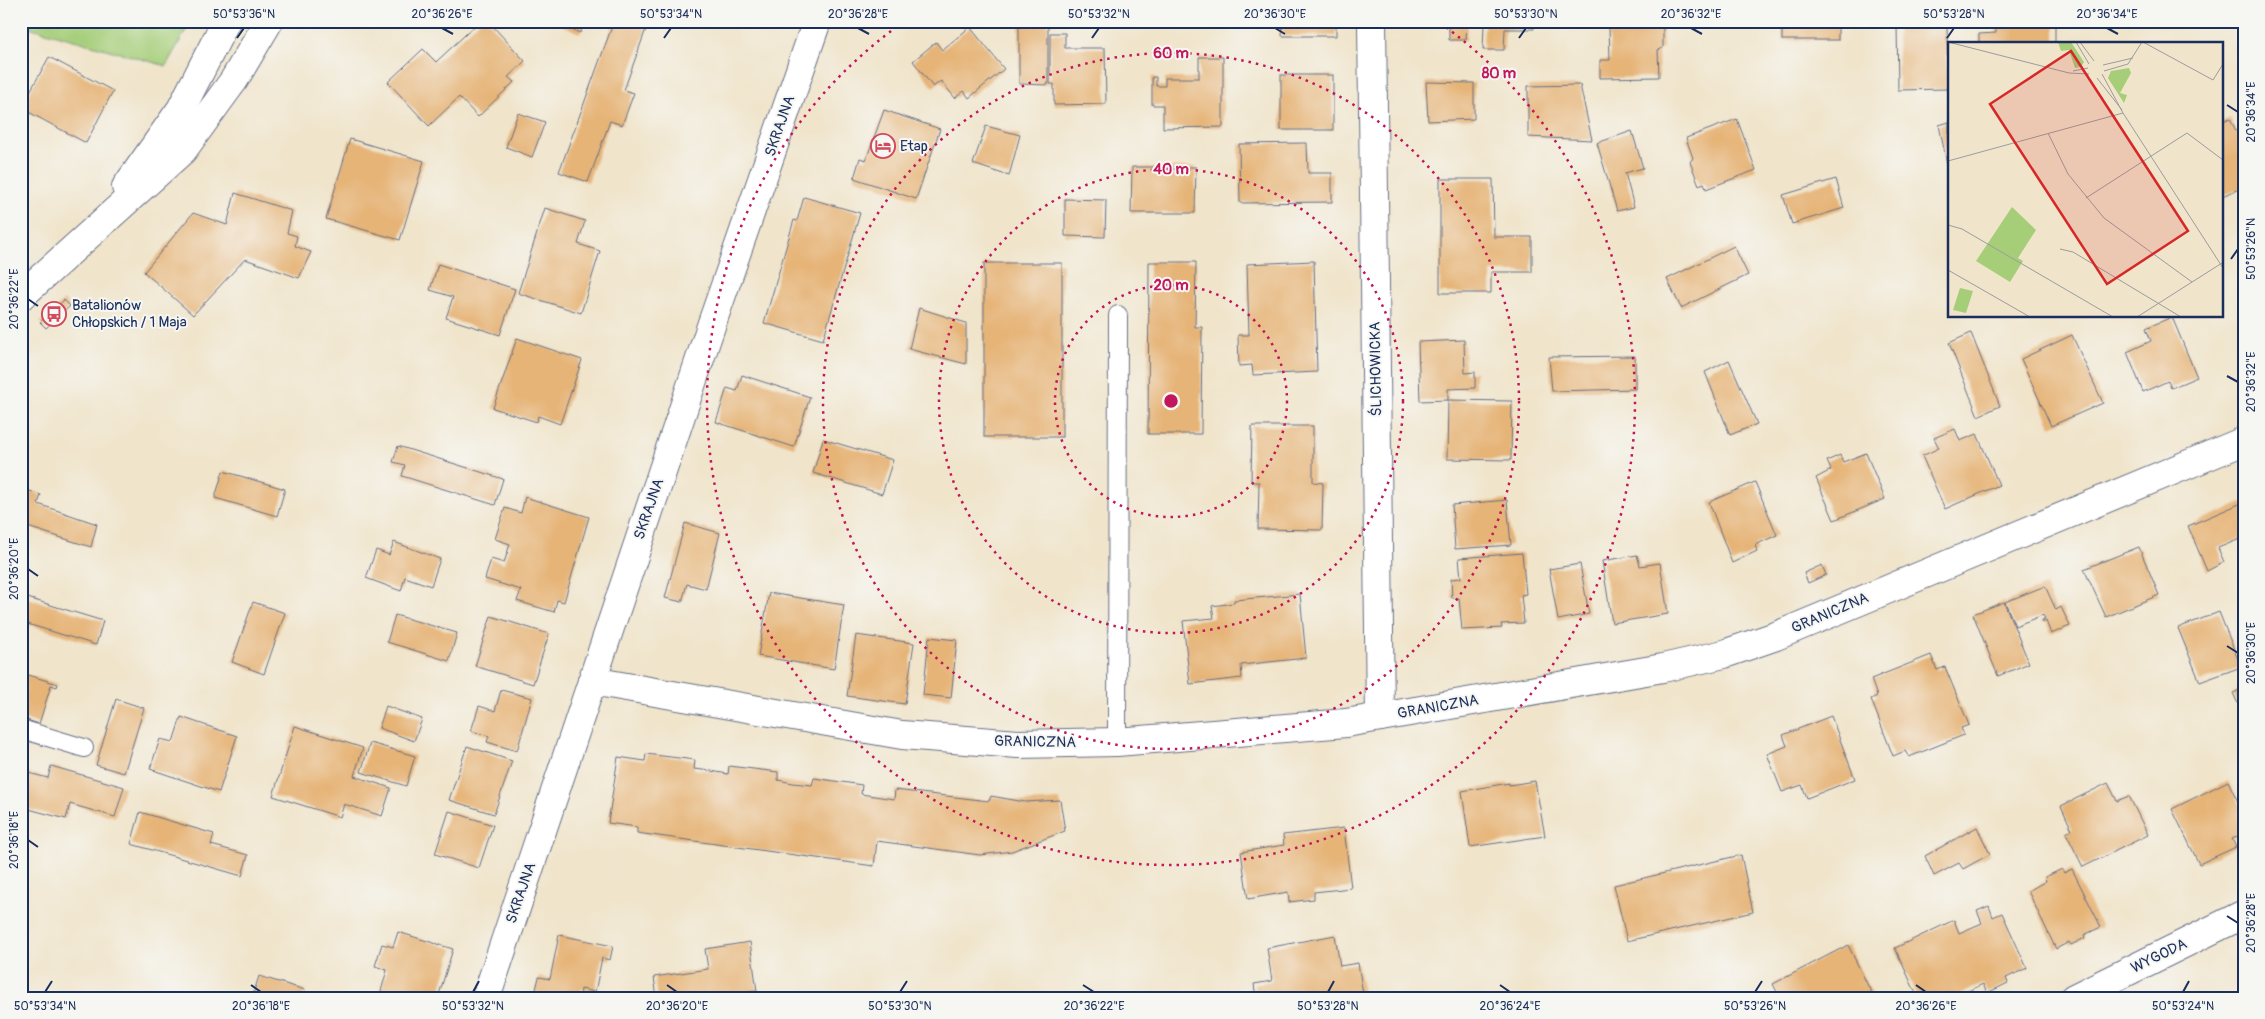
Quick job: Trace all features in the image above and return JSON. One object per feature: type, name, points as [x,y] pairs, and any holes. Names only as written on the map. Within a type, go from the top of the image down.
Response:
[{"type":"street","points":[[99,225],[181,109],[226,21]]},
{"type":"street","points":[[21,296],[184,150],[234,80],[269,21]]},
{"type":"street","name":"SKRAJNA","points":[[486,998],[816,21]]},
{"type":"street","name":"ŚLICHOWICKA","points":[[1372,21],[1380,717]]},
{"type":"street","name":"GRANICZNA","points":[[592,680],[902,735],[1018,744],[1117,742],[1306,727],[1380,717],[1663,668],[1724,654],[1776,636],[2244,441]]},
{"type":"street","name":"WYGODA","points":[[2074,998],[2244,914]]},
{"type":"lane","points":[[1117,742],[1118,315]]},
{"type":"lane","points":[[21,729],[84,748]]},
{"type":"green space","points":[[21,21],[191,21],[166,66],[21,25]]},
{"type":"building","points":[[480,21],[488,21],[525,61],[508,77],[514,82],[478,117],[459,97],[429,126],[388,82],[423,49],[436,62]]},
{"type":"building","points":[[552,21],[585,21],[580,33]]},
{"type":"building","points":[[614,21],[624,21],[646,29],[624,90],[634,93],[622,125],[610,121],[588,182],[559,172]]},
{"type":"building","points":[[1019,21],[1068,21],[1069,23],[1048,23],[1048,85],[1019,84]]},
{"type":"building","points":[[1222,21],[1255,21],[1255,25],[1222,25]]},
{"type":"building","points":[[1283,21],[1336,21],[1336,36],[1282,36]]},
{"type":"building","points":[[1413,21],[1534,21],[1534,29],[1505,29],[1504,50],[1483,50],[1484,25],[1467,24],[1466,40],[1449,40],[1449,24],[1413,23]]},
{"type":"building","points":[[1782,21],[1838,21],[1838,40],[1782,40]]},
{"type":"building","points":[[2055,22],[2055,42],[1979,42],[1979,34],[1996,33],[1996,25]]},
{"type":"building","points":[[1947,23],[1948,89],[1898,90],[1897,24]]},
{"type":"building","points":[[1663,26],[1663,48],[1658,50],[1659,77],[1600,78],[1600,60],[1610,60],[1609,27]]},
{"type":"building","points":[[970,27],[1004,69],[969,98],[964,91],[955,98],[941,81],[933,87],[913,61],[936,42],[942,50]]},
{"type":"building","points":[[1050,33],[1065,33],[1065,48],[1105,48],[1106,104],[1054,105],[1054,84],[1050,84]]},
{"type":"building","points":[[49,57],[113,91],[86,143],[21,108]]},
{"type":"building","points":[[1199,57],[1223,57],[1223,127],[1163,128],[1163,105],[1152,105],[1152,77],[1156,77],[1156,86],[1165,86],[1165,78],[1199,78]]},
{"type":"building","points":[[1281,75],[1333,75],[1333,130],[1281,130]]},
{"type":"building","points":[[1426,82],[1474,83],[1474,119],[1428,121]]},
{"type":"building","points":[[1580,85],[1592,140],[1528,137],[1528,86]]},
{"type":"building","points":[[884,110],[940,129],[916,199],[854,178],[860,158],[866,160]]},
{"type":"building","points":[[518,113],[545,122],[532,157],[506,147]]},
{"type":"building","points":[[2230,118],[2244,148],[2244,187],[2222,196],[2222,122]]},
{"type":"building","points":[[1737,119],[1756,170],[1706,189],[1704,183],[1699,185],[1690,162],[1693,158],[1686,138]]},
{"type":"building","points":[[1948,122],[1948,169],[1939,125]]},
{"type":"building","points":[[986,126],[1020,135],[1009,176],[973,164]]},
{"type":"building","points":[[1632,131],[1643,168],[1625,173],[1634,207],[1617,211],[1597,143]]},
{"type":"building","points":[[350,139],[424,161],[400,240],[326,219]]},
{"type":"building","points":[[1307,143],[1308,173],[1332,173],[1332,202],[1240,203],[1239,144]]},
{"type":"building","points":[[1132,167],[1196,167],[1195,213],[1131,213]]},
{"type":"building","points":[[1440,179],[1493,179],[1494,237],[1532,237],[1532,272],[1491,272],[1491,293],[1440,293]]},
{"type":"building","points":[[1836,179],[1844,208],[1792,224],[1783,195]]},
{"type":"building","points":[[235,193],[292,211],[287,233],[297,236],[295,246],[311,252],[299,278],[245,259],[193,315],[144,272],[193,213],[227,225]]},
{"type":"building","points":[[804,197],[860,213],[823,340],[764,323],[794,220],[797,221]]},
{"type":"building","points":[[1065,199],[1106,200],[1105,237],[1065,236]]},
{"type":"building","points":[[545,208],[585,221],[578,244],[600,251],[581,313],[518,293]]},
{"type":"building","points":[[1734,246],[1748,275],[1681,308],[1667,279]]},
{"type":"building","points":[[1314,261],[1317,372],[1253,375],[1252,365],[1239,366],[1238,335],[1249,335],[1247,264]]},
{"type":"building","points":[[1149,262],[1196,262],[1195,327],[1202,327],[1201,434],[1148,434]]},
{"type":"building","points":[[984,263],[1062,263],[1062,437],[984,437]]},
{"type":"building","points":[[438,264],[515,289],[500,335],[446,318],[453,297],[430,290]]},
{"type":"building","points":[[64,300],[70,306],[46,328],[40,322]]},
{"type":"building","points":[[919,308],[966,323],[966,364],[909,349]]},
{"type":"building","points":[[2172,318],[2197,377],[2171,388],[2168,381],[2143,392],[2127,352],[2151,341],[2146,328]]},
{"type":"building","points":[[1971,333],[2000,406],[1978,416],[1949,343]]},
{"type":"building","points":[[2072,335],[2103,403],[2051,426],[2021,359]]},
{"type":"building","points":[[517,338],[582,360],[560,424],[538,416],[537,422],[493,408]]},
{"type":"building","points":[[1464,340],[1465,373],[1475,372],[1475,388],[1448,389],[1448,400],[1420,401],[1418,342]]},
{"type":"building","points":[[1635,356],[1635,389],[1552,391],[1549,357]]},
{"type":"building","points":[[1729,360],[1757,424],[1730,435],[1705,372]]},
{"type":"building","points":[[742,375],[810,397],[794,447],[716,422],[727,388],[737,391]]},
{"type":"building","points":[[1448,400],[1512,401],[1511,460],[1447,459]]},
{"type":"building","points":[[1252,426],[1313,426],[1313,482],[1323,483],[1322,530],[1258,529],[1259,482],[1251,482]]},
{"type":"building","points":[[1955,429],[1960,441],[1977,434],[1999,485],[1945,509],[1922,456],[1939,448],[1934,438]]},
{"type":"building","points":[[823,439],[893,460],[882,494],[813,473]]},
{"type":"building","points":[[398,446],[503,479],[495,505],[402,476],[405,465],[393,462]]},
{"type":"building","points":[[1866,453],[1885,499],[1834,520],[1816,478],[1831,470],[1827,461],[1840,455],[1843,462]]},
{"type":"building","points":[[223,471],[285,489],[277,516],[215,498]]},
{"type":"building","points":[[1755,482],[1777,535],[1755,545],[1757,551],[1732,563],[1709,502]]},
{"type":"building","points":[[27,490],[41,495],[38,504],[97,524],[91,547],[21,525],[21,499],[24,500]]},
{"type":"building","points":[[525,497],[589,517],[564,602],[557,600],[554,612],[517,601],[521,590],[485,579],[491,559],[504,563],[510,544],[495,539],[505,508],[521,513]]},
{"type":"building","points":[[1507,500],[1511,545],[1455,549],[1452,505]]},
{"type":"building","points":[[2244,502],[2244,549],[2240,539],[2218,548],[2224,562],[2207,571],[2188,526]]},
{"type":"building","points":[[685,523],[720,533],[706,589],[687,584],[682,602],[665,598]]},
{"type":"building","points":[[394,542],[440,559],[431,586],[405,577],[401,591],[366,578],[376,550],[389,555]]},
{"type":"building","points":[[2139,547],[2159,595],[2106,617],[2084,569]]},
{"type":"building","points":[[1522,553],[1526,594],[1521,595],[1524,623],[1501,624],[1502,628],[1462,630],[1459,598],[1452,598],[1451,579],[1461,578],[1459,558]]},
{"type":"building","points":[[1637,555],[1640,566],[1660,563],[1668,614],[1612,623],[1602,561]]},
{"type":"building","points":[[1580,564],[1589,614],[1558,620],[1549,569]]},
{"type":"building","points":[[1822,565],[1826,575],[1808,583],[1804,573]]},
{"type":"building","points":[[2045,586],[2056,610],[2061,607],[2070,626],[2051,634],[2046,621],[2043,623],[2042,620],[2045,619],[2043,615],[2015,626],[2005,602]]},
{"type":"building","points":[[769,593],[844,605],[834,669],[758,656]]},
{"type":"building","points":[[1300,594],[1306,658],[1241,665],[1242,678],[1190,684],[1183,621],[1214,618],[1212,606],[1234,603],[1234,600]]},
{"type":"building","points":[[21,596],[103,621],[96,645],[21,622]]},
{"type":"building","points":[[253,602],[285,613],[264,674],[232,662]]},
{"type":"building","points":[[2004,602],[2029,663],[1998,676],[1973,614]]},
{"type":"building","points":[[2219,612],[2241,667],[2200,682],[2178,628]]},
{"type":"building","points":[[395,615],[457,633],[449,661],[387,642]]},
{"type":"building","points":[[491,616],[549,634],[533,684],[475,666]]},
{"type":"building","points":[[856,635],[914,643],[905,704],[847,696]]},
{"type":"building","points":[[929,637],[957,640],[951,698],[923,695]]},
{"type":"building","points":[[1931,655],[1937,670],[1945,667],[1969,725],[1961,728],[1964,735],[1909,757],[1905,751],[1893,756],[1871,699],[1877,696],[1871,679]]},
{"type":"building","points":[[21,673],[58,684],[57,687],[51,685],[39,724],[21,718]]},
{"type":"building","points":[[2244,688],[2244,717],[2233,693]]},
{"type":"building","points":[[501,690],[532,698],[517,751],[487,742],[489,736],[471,731],[479,706],[495,711]]},
{"type":"building","points":[[116,699],[144,708],[124,773],[96,765]]},
{"type":"building","points":[[386,706],[422,719],[414,741],[379,728]]},
{"type":"building","points":[[1831,716],[1855,779],[1807,798],[1802,785],[1782,792],[1767,754],[1787,746],[1783,735]]},
{"type":"building","points":[[181,717],[237,736],[219,792],[150,769],[160,739],[173,742]]},
{"type":"building","points":[[295,726],[363,748],[354,776],[391,788],[382,816],[344,804],[340,817],[273,796]]},
{"type":"building","points":[[370,743],[415,756],[406,786],[361,772]]},
{"type":"building","points":[[467,746],[512,761],[494,814],[449,800]]},
{"type":"building","points":[[646,754],[695,760],[694,769],[728,774],[729,766],[778,772],[778,780],[793,783],[812,785],[814,778],[862,785],[861,794],[894,799],[895,790],[989,801],[991,796],[1025,802],[1060,800],[1065,831],[1012,851],[980,855],[877,841],[874,866],[637,833],[637,827],[608,823],[618,757],[645,761]]},
{"type":"building","points":[[51,766],[124,787],[115,817],[70,804],[66,819],[21,807],[21,771],[48,778]]},
{"type":"building","points":[[1535,781],[1545,836],[1470,847],[1462,791],[1509,783],[1509,785]]},
{"type":"building","points":[[2228,781],[2244,814],[2244,834],[2232,839],[2236,847],[2199,864],[2172,809]]},
{"type":"building","points":[[2108,783],[2117,801],[2129,796],[2148,835],[2083,867],[2066,833],[2072,830],[2061,806]]},
{"type":"building","points":[[449,811],[493,825],[479,868],[435,854]]},
{"type":"building","points":[[140,812],[214,834],[211,845],[248,855],[242,876],[131,844]]},
{"type":"building","points":[[1977,827],[1990,854],[1963,869],[1959,863],[1934,876],[1925,856]]},
{"type":"building","points":[[1344,828],[1351,888],[1314,892],[1314,899],[1289,902],[1288,892],[1248,899],[1241,852],[1284,845],[1283,835]]},
{"type":"building","points":[[1741,855],[1753,912],[1627,941],[1614,885]]},
{"type":"building","points":[[2062,869],[2064,873],[2072,869],[2101,927],[2084,935],[2085,938],[2071,945],[2069,942],[2056,949],[2028,891],[2046,881],[2045,877]]},
{"type":"building","points":[[1989,906],[1993,917],[2002,913],[2027,968],[2006,978],[2008,983],[1987,993],[1983,984],[1953,998],[1918,998],[1895,948],[1954,920],[1959,933],[1982,923],[1977,911]]},
{"type":"building","points":[[398,932],[453,949],[438,998],[379,998],[387,970],[375,966],[382,944],[393,947]]},
{"type":"building","points":[[559,935],[613,946],[610,960],[602,958],[595,992],[581,989],[580,998],[534,998],[539,977],[550,979]]},
{"type":"building","points":[[1335,935],[1340,966],[1358,963],[1363,994],[1344,998],[1256,998],[1254,984],[1272,981],[1267,948]]},
{"type":"building","points":[[750,942],[757,991],[706,998],[657,998],[654,977],[708,969],[705,949]]},
{"type":"building","points":[[1848,945],[1874,998],[1780,998],[1773,984]]},
{"type":"building","points":[[259,976],[305,990],[302,998],[252,998]]},
{"type":"place","name":"Etap","points":[[883,146]]},
{"type":"place","name":"Batalionów Chłopskich / 1 Maja","points":[[54,314]]}]
